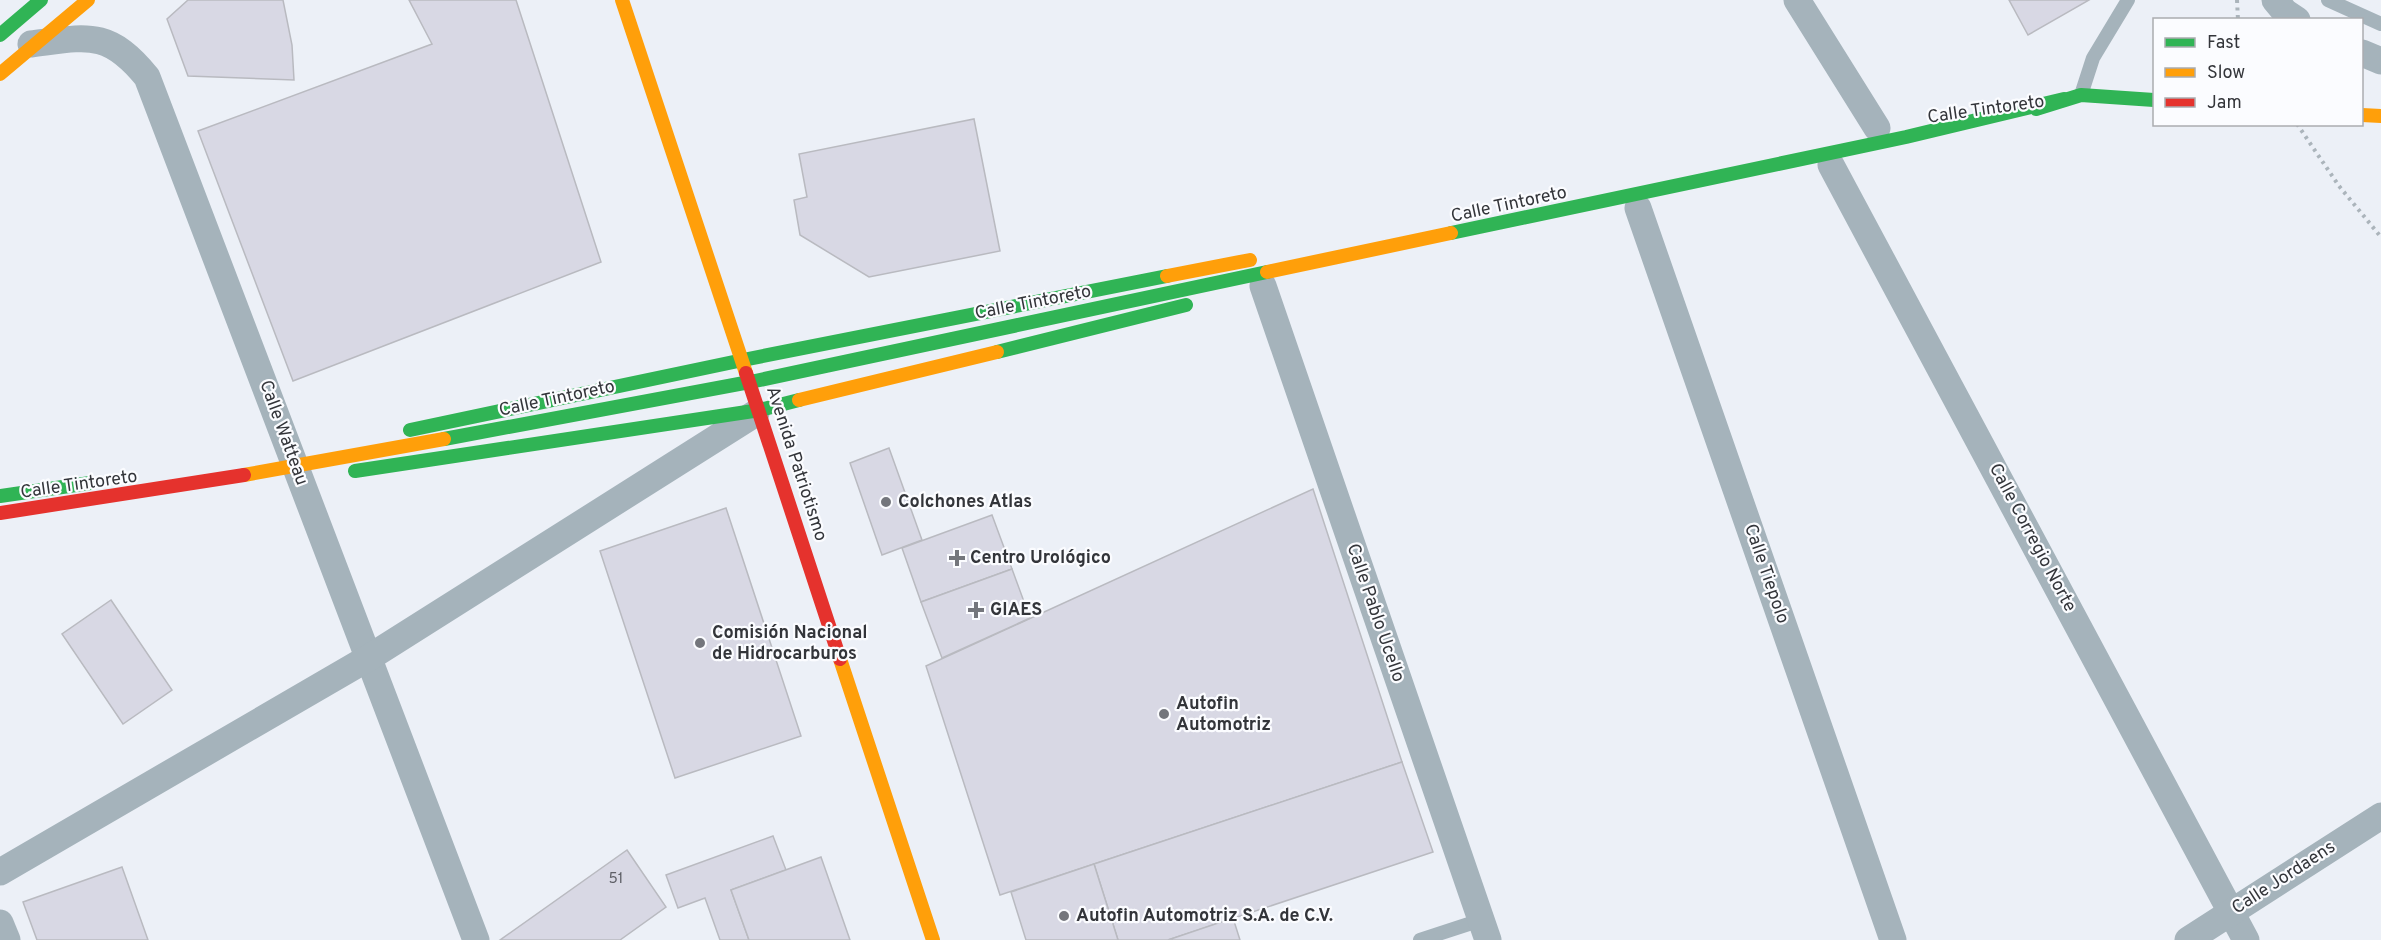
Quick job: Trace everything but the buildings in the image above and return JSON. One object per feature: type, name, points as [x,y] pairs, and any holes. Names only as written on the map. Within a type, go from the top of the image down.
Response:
[{"type":"main road","points":[[0,74],[88,0]]},
{"type":"main road","name":"Avenida Patriotismo","points":[[622,0],[760,410],[933,940]]},
{"type":"main road","points":[[0,35],[46,4]]},
{"type":"main road","points":[[0,50],[46,4]]},
{"type":"main road","name":"Calle Tintoreto","points":[[1882,127],[2081,95],[2153,100]]},
{"type":"main road","points":[[0,513],[297,467],[755,381],[1906,137],[2064,99]]},
{"type":"main road","name":"Calle Tintoreto","points":[[1217,297],[1638,208],[1946,139],[2064,99]]},
{"type":"main road","points":[[2363,115],[2381,116]]},
{"type":"main road","name":"Calle Tintoreto","points":[[0,525],[301,471],[743,360],[1268,256]]},
{"type":"main road","name":"Calle Tintoreto","points":[[335,474],[760,410],[1195,303]]},
{"type":"main road","name":"Calle Tintoreto","points":[[175,471],[301,471]]},
{"type":"main road","name":"Calle Tintoreto","points":[[0,496],[105,481]]},
{"type":"street","points":[[1797,0],[1882,127]]},
{"type":"street","points":[[2275,0],[2285,12],[2294,18]]},
{"type":"street","name":"Calle Watteau","points":[[0,50],[81,37],[108,42],[130,57],[147,77],[301,471],[476,940]]},
{"type":"street","points":[[2363,54],[2381,61]]},
{"type":"street","name":"Calle Corregio Norte","points":[[1831,165],[2246,940]]},
{"type":"street","name":"Calle Tiepolo","points":[[1638,208],[1893,940]]},
{"type":"street","name":"Calle Pablo Ucello","points":[[1263,286],[1484,930]]},
{"type":"street","name":"Calle Tintoreto","points":[[0,872],[369,657],[760,410]]},
{"type":"street","name":"Calle Jordaens","points":[[2188,940],[2381,816]]},
{"type":"street","points":[[0,923],[6,940]]},
{"type":"lane","points":[[2081,95],[2093,57],[2128,0]]},
{"type":"lane","points":[[2328,0],[2381,24]]},
{"type":"lane","points":[[1420,940],[1484,930]]},
{"type":"path","points":[[2237,0],[2238,18]]},
{"type":"path","points":[[2298,126],[2339,186],[2381,237]]},
{"type":"traffic: fast","points":[[0,35],[41,0]]},
{"type":"traffic: fast","points":[[2036,109],[2081,95],[2153,100]]},
{"type":"traffic: fast","points":[[1451,233],[1906,137],[2064,99]]},
{"type":"traffic: fast","points":[[444,439],[755,381],[1267,272]]},
{"type":"traffic: fast","points":[[410,430],[743,360],[1167,276]]},
{"type":"traffic: fast","points":[[997,352],[1186,305]]},
{"type":"traffic: fast","points":[[355,471],[760,410],[799,400]]},
{"type":"traffic: fast","points":[[0,496],[90,483]]},
{"type":"traffic: slow","points":[[0,74],[88,0]]},
{"type":"traffic: slow","points":[[622,0],[746,373]]},
{"type":"traffic: slow","points":[[2363,115],[2381,116]]},
{"type":"traffic: slow","points":[[1267,272],[1451,233]]},
{"type":"traffic: slow","points":[[1167,276],[1250,260]]},
{"type":"traffic: slow","points":[[799,400],[997,352]]},
{"type":"traffic: slow","points":[[244,475],[444,439]]},
{"type":"traffic: slow","points":[[840,659],[933,940]]},
{"type":"traffic: jam","points":[[746,373],[840,659]]},
{"type":"traffic: jam","points":[[0,513],[244,475]]},
{"type":"place","name":"Colchones Atlas","points":[[886,502]]},
{"type":"place","name":"Centro Urológico","points":[[957,558]]},
{"type":"place","name":"GIAES","points":[[976,610]]},
{"type":"place","name":"Comisión Nacional de Hidrocarburos","points":[[700,643]]},
{"type":"place","name":"Autofin Automotriz","points":[[1164,714]]},
{"type":"place","name":"Autofin Automotriz S.A. de C.V.","points":[[1064,916]]}]
